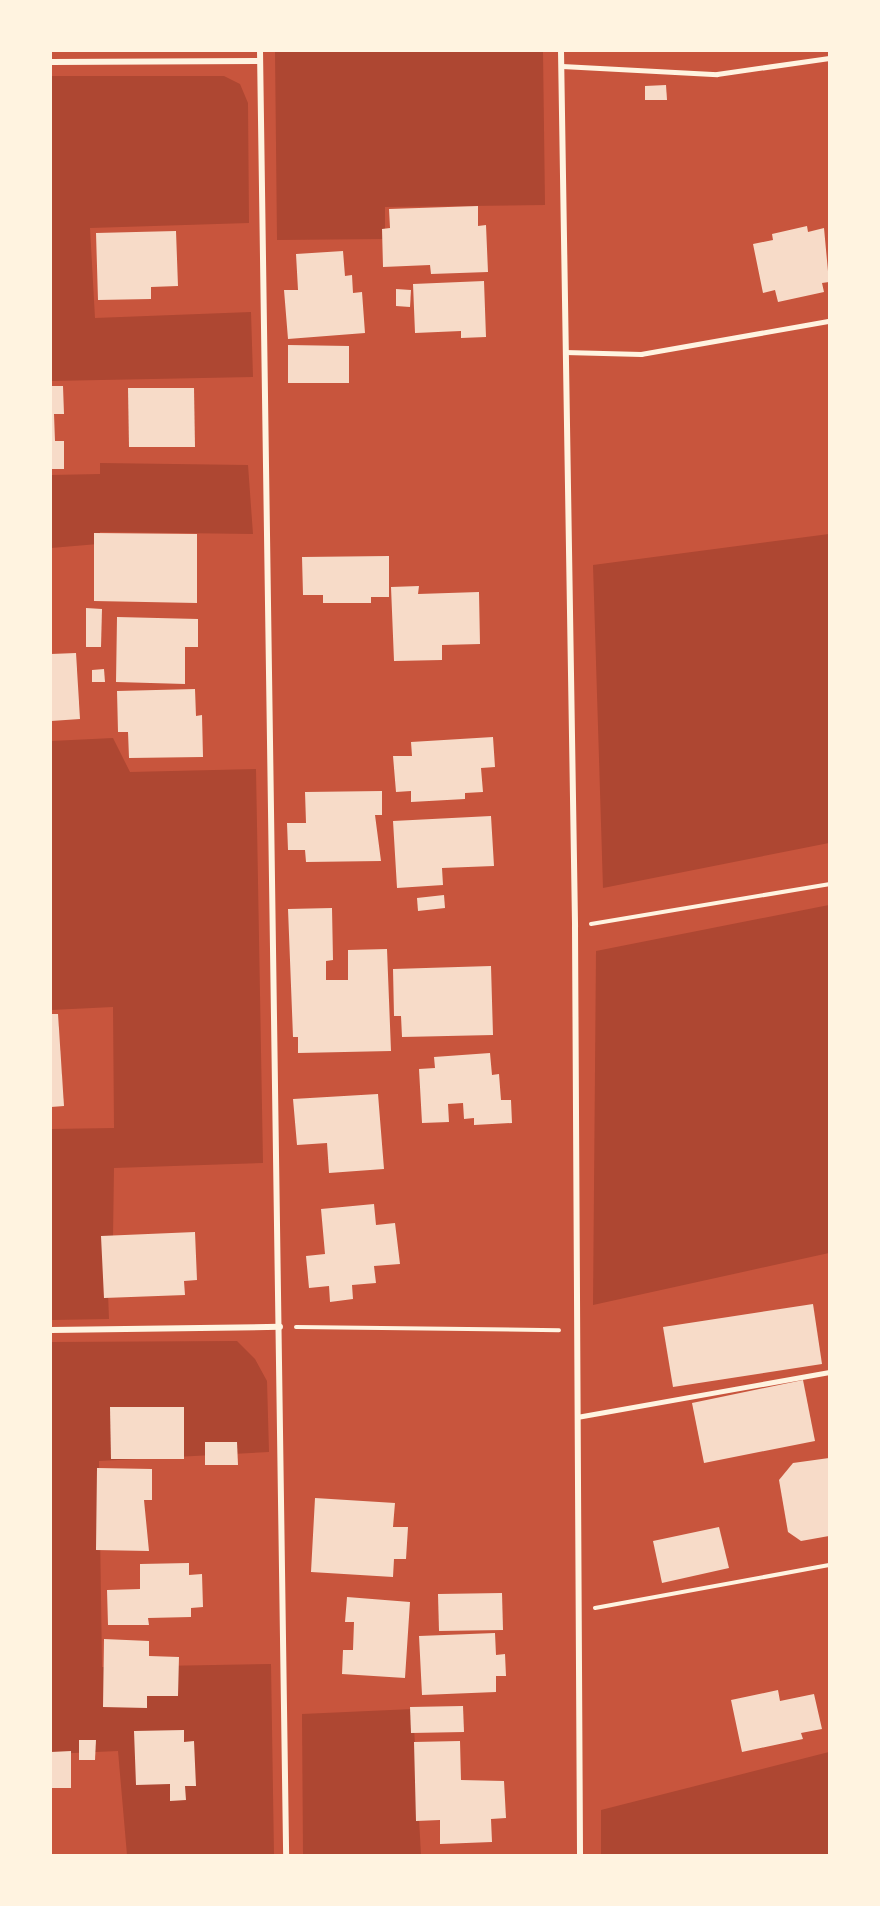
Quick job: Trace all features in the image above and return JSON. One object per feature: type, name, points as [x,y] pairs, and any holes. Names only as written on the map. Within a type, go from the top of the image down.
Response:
[{"type":"street","points":[[260,51],[286,1855]]},
{"type":"street","points":[[561,51],[575,927],[574,1330],[577,1417],[580,1855]]},
{"type":"street","points":[[51,62],[260,61]]},
{"type":"street","points":[[51,1330],[280,1327]]},
{"type":"lane","points":[[562,66],[717,74],[829,58]]},
{"type":"lane","points":[[565,352],[641,354],[829,321]]},
{"type":"lane","points":[[577,1417],[829,1372]]},
{"type":"path","points":[[575,927],[829,884]]},
{"type":"path","points":[[280,1327],[574,1330]]},
{"type":"path","points":[[577,1612],[829,1565]]},
{"type":"shaded area","points":[[275,51],[543,51],[545,205],[385,207],[385,239],[277,240]]},
{"type":"shaded area","points":[[51,76],[224,76],[240,84],[248,103],[249,223],[90,228],[95,318],[251,312],[253,377],[51,381]]},
{"type":"shaded area","points":[[100,463],[248,465],[253,534],[100,532],[98,544],[51,548],[51,475],[100,474]]},
{"type":"shaded area","points":[[829,534],[829,843],[603,888],[593,565]]},
{"type":"shaded area","points":[[113,738],[130,772],[256,769],[263,1163],[114,1168],[113,1238],[106,1241],[109,1319],[51,1320],[51,1129],[114,1128],[113,1007],[51,1010],[51,741]]},
{"type":"shaded area","points":[[829,905],[829,1253],[593,1305],[596,951]]},
{"type":"shaded area","points":[[237,1341],[255,1359],[267,1381],[269,1452],[99,1461],[102,1667],[271,1664],[274,1855],[127,1855],[118,1751],[51,1754],[51,1342]]},
{"type":"shaded area","points":[[413,1709],[421,1855],[303,1855],[302,1714]]},
{"type":"shaded area","points":[[829,1752],[829,1855],[601,1855],[601,1810]]},
{"type":"building","points":[[666,85],[667,100],[645,100],[645,86]]},
{"type":"building","points":[[478,206],[478,226],[486,225],[488,272],[431,274],[430,265],[383,267],[382,229],[390,228],[389,209]]},
{"type":"building","points":[[807,226],[808,232],[824,228],[829,282],[822,283],[824,292],[778,302],[775,290],[763,293],[753,244],[773,240],[772,234]]},
{"type":"building","points":[[176,231],[178,286],[151,287],[151,299],[98,300],[96,233]]},
{"type":"building","points":[[343,251],[345,276],[352,275],[353,293],[362,292],[365,333],[288,339],[284,290],[298,290],[296,254]]},
{"type":"building","points":[[484,281],[486,337],[461,338],[461,331],[415,333],[413,284]]},
{"type":"building","points":[[396,289],[411,290],[410,307],[396,306]]},
{"type":"building","points":[[288,345],[349,346],[349,383],[288,383]]},
{"type":"building","points":[[51,386],[63,386],[64,414],[54,414],[55,441],[64,441],[64,469],[51,469]]},
{"type":"building","points":[[128,388],[194,388],[195,447],[129,447]]},
{"type":"building","points":[[94,533],[197,534],[197,603],[94,601]]},
{"type":"building","points":[[389,556],[389,597],[371,597],[371,603],[323,603],[323,595],[303,595],[302,557]]},
{"type":"building","points":[[419,586],[418,594],[479,592],[480,644],[442,645],[442,660],[394,661],[391,587]]},
{"type":"building","points":[[86,608],[102,609],[101,647],[86,647]]},
{"type":"building","points":[[117,617],[198,619],[198,647],[185,647],[185,684],[116,682]]},
{"type":"building","points":[[76,653],[80,719],[51,721],[51,654]]},
{"type":"building","points":[[104,669],[105,682],[92,682],[92,670]]},
{"type":"building","points":[[195,689],[196,716],[202,715],[203,757],[129,758],[128,732],[118,732],[117,691]]},
{"type":"building","points":[[493,737],[495,767],[481,768],[483,792],[465,793],[465,799],[411,802],[411,791],[396,792],[393,756],[412,756],[411,742]]},
{"type":"building","points":[[382,791],[382,815],[375,815],[381,861],[306,862],[305,850],[288,850],[287,823],[306,823],[305,792]]},
{"type":"building","points":[[491,816],[494,866],[442,868],[443,885],[397,888],[393,821]]},
{"type":"building","points":[[444,895],[445,908],[418,911],[417,898]]},
{"type":"building","points":[[332,908],[333,960],[326,961],[326,980],[348,980],[348,950],[387,949],[391,1051],[298,1053],[298,1037],[293,1037],[288,909]]},
{"type":"building","points":[[491,966],[493,1035],[402,1037],[401,1016],[394,1016],[393,969]]},
{"type":"building","points":[[51,1014],[58,1014],[64,1106],[51,1107]]},
{"type":"building","points":[[490,1053],[492,1075],[499,1074],[501,1100],[511,1100],[512,1123],[474,1125],[474,1118],[464,1119],[463,1103],[448,1104],[449,1122],[422,1123],[419,1069],[435,1068],[434,1057]]},
{"type":"building","points":[[378,1094],[384,1169],[329,1173],[327,1143],[297,1145],[293,1099]]},
{"type":"building","points":[[374,1204],[376,1225],[395,1223],[400,1264],[374,1266],[376,1283],[352,1285],[353,1299],[330,1302],[329,1286],[309,1288],[306,1256],[325,1254],[321,1209]]},
{"type":"building","points":[[195,1232],[197,1280],[184,1281],[185,1295],[104,1298],[101,1236]]},
{"type":"building","points":[[813,1304],[822,1364],[673,1387],[663,1327]]},
{"type":"building","points":[[803,1380],[815,1441],[704,1463],[692,1403]]},
{"type":"building","points":[[110,1407],[184,1407],[184,1459],[111,1459]]},
{"type":"building","points":[[205,1442],[237,1442],[238,1465],[205,1465]]},
{"type":"building","points":[[829,1458],[829,1536],[801,1541],[788,1532],[779,1480],[793,1463]]},
{"type":"building","points":[[97,1468],[152,1469],[152,1500],[144,1500],[149,1551],[96,1550]]},
{"type":"building","points":[[315,1498],[395,1503],[393,1527],[408,1527],[406,1559],[394,1559],[393,1577],[311,1572]]},
{"type":"building","points":[[719,1527],[729,1568],[662,1583],[653,1541]]},
{"type":"building","points":[[189,1563],[189,1575],[202,1574],[203,1607],[191,1608],[191,1617],[148,1618],[149,1625],[108,1625],[107,1590],[140,1589],[140,1564]]},
{"type":"building","points":[[502,1593],[503,1630],[439,1631],[438,1594]]},
{"type":"building","points":[[347,1597],[410,1602],[405,1678],[342,1674],[343,1650],[353,1650],[354,1622],[345,1622]]},
{"type":"building","points":[[495,1633],[496,1655],[505,1654],[506,1676],[496,1676],[496,1692],[422,1695],[419,1636]]},
{"type":"building","points":[[104,1639],[149,1641],[149,1656],[179,1657],[178,1696],[147,1696],[147,1708],[103,1707]]},
{"type":"building","points":[[778,1690],[780,1701],[814,1694],[822,1729],[801,1733],[803,1739],[742,1752],[731,1700]]},
{"type":"building","points":[[463,1706],[464,1732],[411,1733],[410,1707]]},
{"type":"building","points":[[184,1730],[184,1742],[194,1741],[196,1786],[185,1786],[186,1800],[170,1801],[170,1784],[136,1785],[134,1731]]},
{"type":"building","points":[[79,1740],[96,1740],[95,1760],[79,1760]]},
{"type":"building","points":[[460,1741],[461,1780],[504,1781],[506,1818],[491,1819],[492,1842],[440,1844],[440,1820],[416,1821],[414,1742]]},
{"type":"building","points":[[71,1751],[71,1788],[51,1788],[51,1752]]}]
